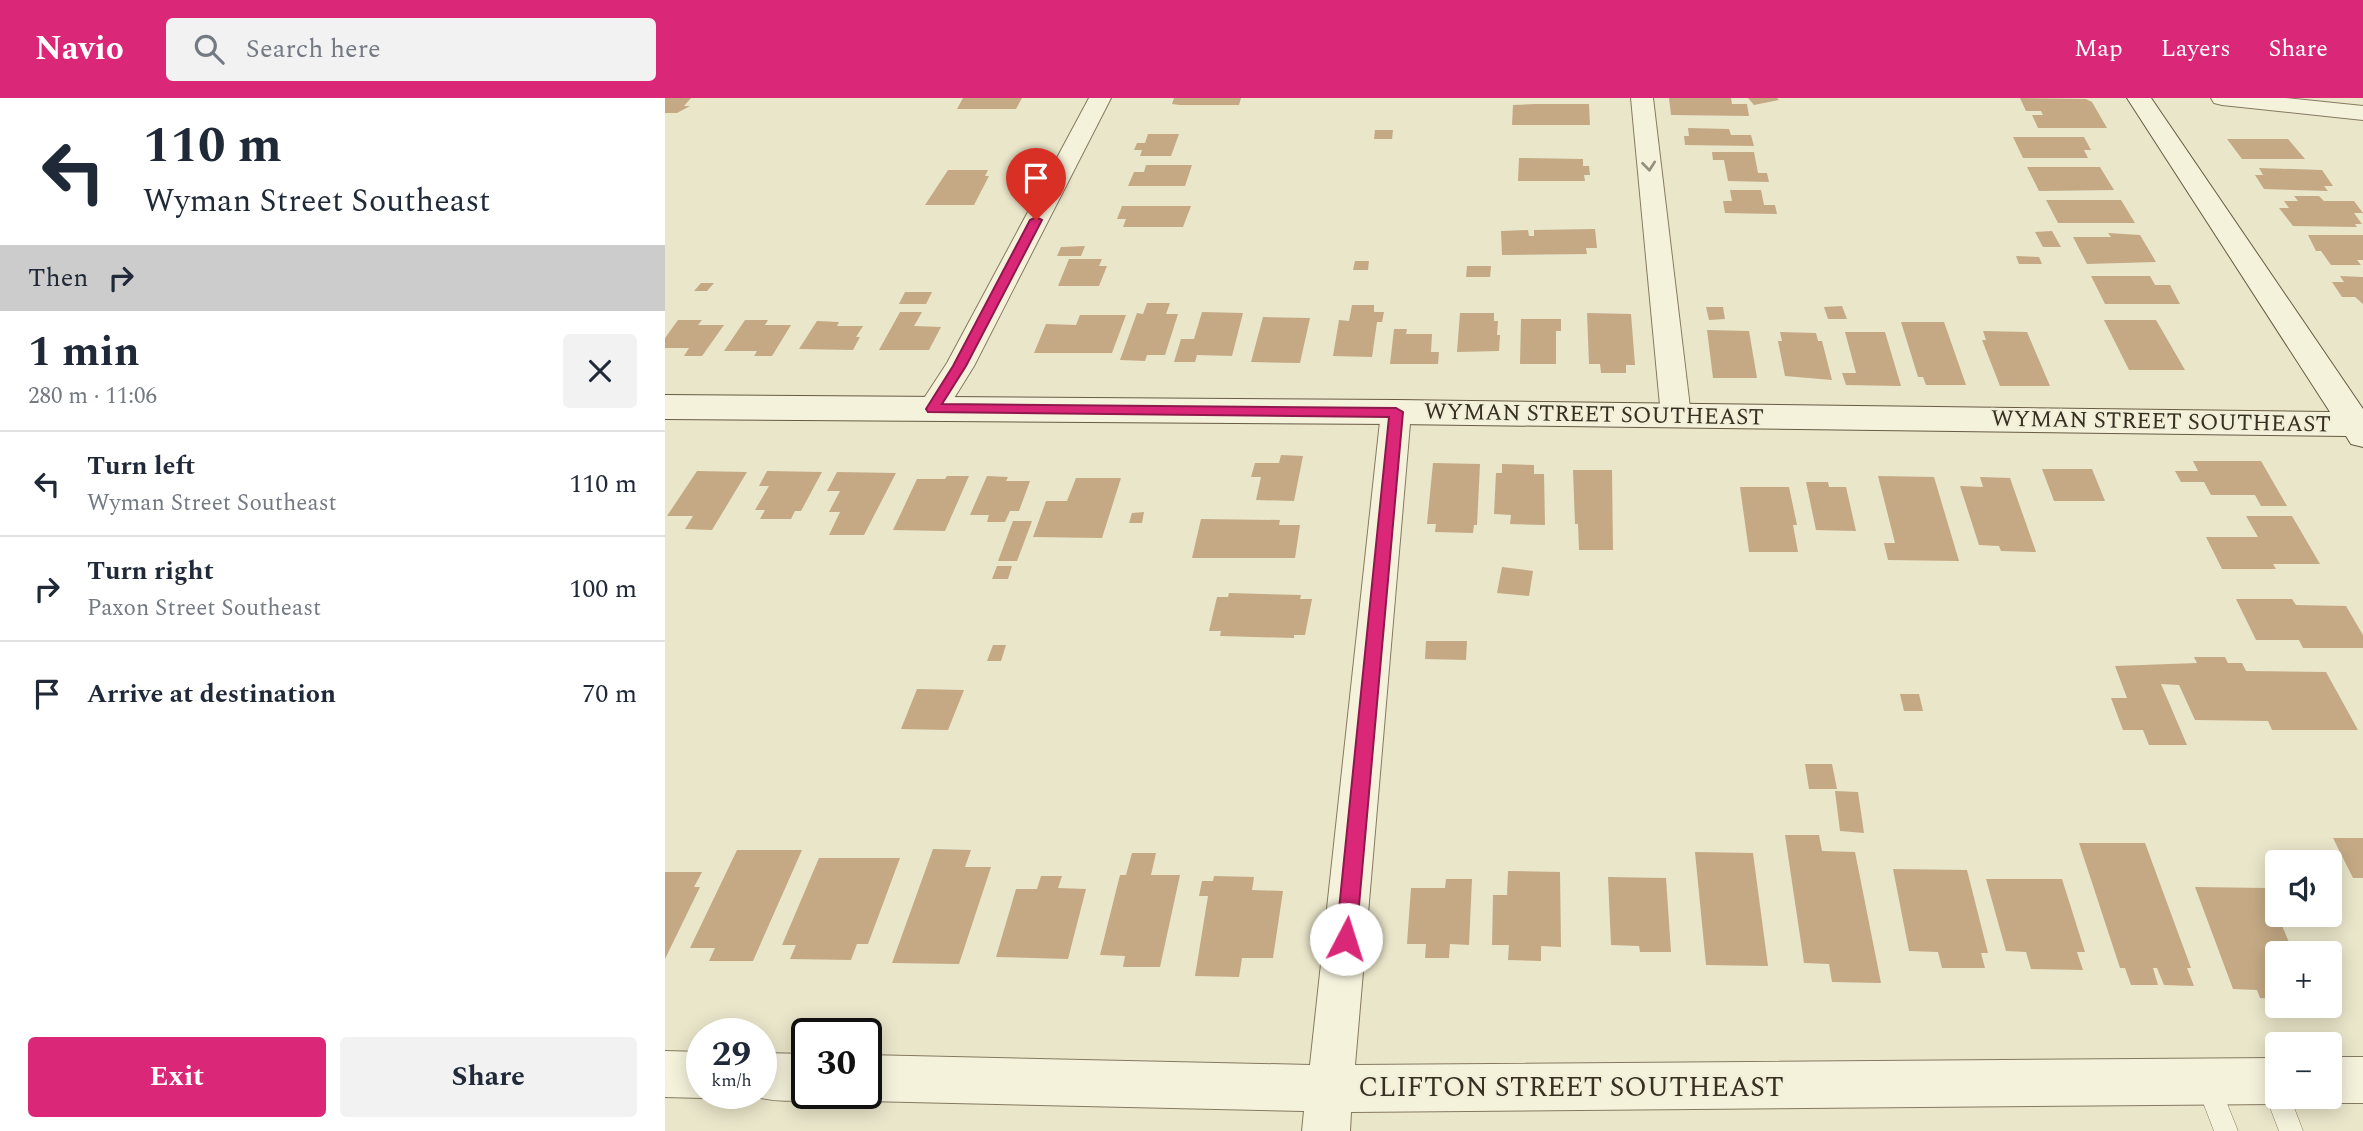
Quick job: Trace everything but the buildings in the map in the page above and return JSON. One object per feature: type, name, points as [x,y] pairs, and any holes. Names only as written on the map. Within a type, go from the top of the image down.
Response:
[{"type":"street","points":[[932,409],[960,366],[1100,98]]},
{"type":"street","points":[[1642,98],[1676,415]]},
{"type":"street","points":[[2139,98],[2361,428]]},
{"type":"street","points":[[2222,98],[2363,113]]},
{"type":"street","name":"WYMAN STREET SOUTHEAST","points":[[665,407],[1676,415],[2361,428]]},
{"type":"street","points":[[1329,1110],[1396,412]]},
{"type":"street","points":[[665,1074],[686,1074]]},
{"type":"street","name":"CLIFTON STREET SOUTHEAST","points":[[882,1079],[1329,1110],[2207,1081],[2265,1087]]},
{"type":"street","points":[[2342,1080],[2363,1080]]},
{"type":"lane","points":[[2207,1081],[2226,1131]]},
{"type":"lane","points":[[2283,1109],[2291,1131]]},
{"type":"route","points":[[1036,220],[960,366],[932,409],[1396,412],[1346,939]]}]
